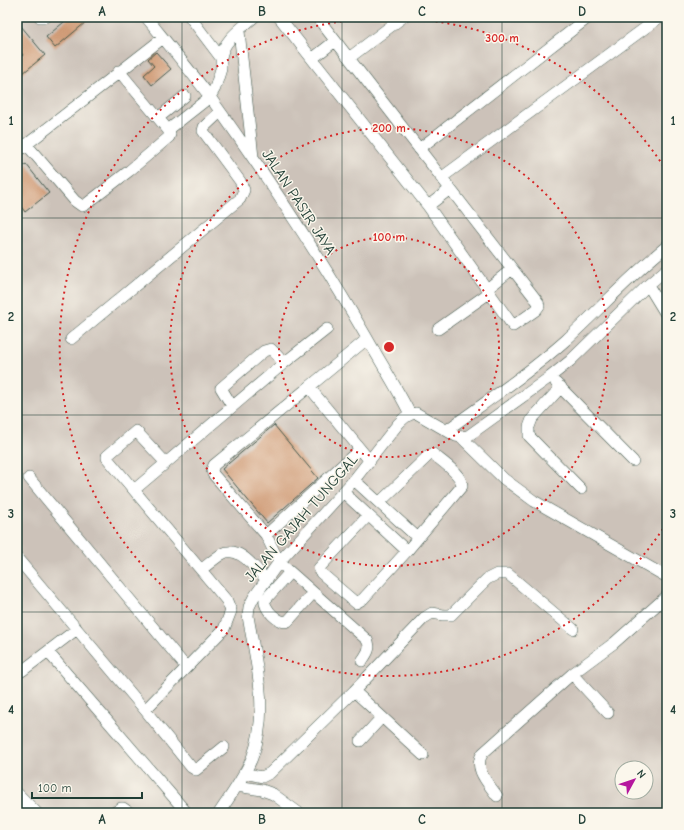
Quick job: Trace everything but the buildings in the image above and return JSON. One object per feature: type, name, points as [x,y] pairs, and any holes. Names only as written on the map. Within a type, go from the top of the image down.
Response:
[{"type":"street","points":[[40,17],[46,17]]},
{"type":"street","name":"JALAN PASIR JAYA","points":[[146,17],[210,97],[253,158],[346,300],[367,339],[394,383],[410,414]]},
{"type":"street","points":[[190,17],[221,58]]},
{"type":"street","points":[[168,130],[210,97],[219,78],[221,58],[225,45],[254,17]]},
{"type":"street","points":[[279,17],[428,206],[513,326],[538,308],[538,302],[335,41],[318,17]]},
{"type":"street","points":[[349,58],[403,17]]},
{"type":"street","points":[[419,149],[589,17]]},
{"type":"street","points":[[442,178],[660,17]]},
{"type":"street","points":[[239,30],[253,158]]},
{"type":"street","points":[[17,152],[163,38]]},
{"type":"street","points":[[312,59],[335,41]]},
{"type":"street","points":[[26,144],[75,201],[82,206],[129,171],[169,137],[170,134],[119,71]]},
{"type":"street","points":[[158,118],[185,96]]},
{"type":"street","points":[[70,339],[243,195],[244,190],[240,181],[203,131],[204,127],[220,112]]},
{"type":"street","points":[[428,206],[450,189]]},
{"type":"street","points":[[447,430],[473,412],[566,340],[622,286],[667,246]]},
{"type":"street","points":[[438,329],[488,291],[512,269]]},
{"type":"street","points":[[461,437],[471,434],[550,377],[587,345],[667,269]]},
{"type":"street","points":[[648,286],[667,316]]},
{"type":"street","points":[[134,490],[165,462],[326,329]]},
{"type":"street","points":[[362,661],[369,649],[369,643],[367,640],[279,562],[266,535],[213,474],[212,470],[214,465],[241,442],[367,339]]},
{"type":"street","points":[[232,406],[221,389],[222,387],[264,351],[271,349],[284,363]]},
{"type":"street","points":[[550,377],[632,461]]},
{"type":"street","points":[[309,387],[370,461]]},
{"type":"street","points":[[561,387],[532,418],[528,426],[529,436],[581,489]]},
{"type":"street","points":[[410,414],[416,413],[456,436],[461,437],[504,479],[534,501],[667,577]]},
{"type":"street","name":"JALAN GAJAH TUNGGAL","points":[[219,813],[237,786],[251,759],[256,744],[261,716],[261,691],[248,616],[249,607],[254,597],[279,562],[354,480],[398,424],[410,414]]},
{"type":"street","points":[[145,710],[224,629],[231,614],[231,609],[228,602],[202,569],[134,490],[108,458],[108,455],[136,431],[165,462]]},
{"type":"street","points":[[266,535],[360,449]]},
{"type":"street","points":[[368,516],[319,568],[321,573],[354,602],[358,603],[407,551],[462,486],[462,482],[458,476],[433,454],[429,455],[380,502]]},
{"type":"street","points":[[29,478],[186,667]]},
{"type":"street","points":[[354,480],[418,538]]},
{"type":"street","points":[[343,492],[407,551]]},
{"type":"street","points":[[202,569],[222,553],[231,551],[247,560],[266,580]]},
{"type":"street","points":[[17,558],[192,767],[196,770],[224,747]]},
{"type":"street","points":[[290,572],[264,603],[265,607],[280,622],[284,623],[288,621],[313,593]]},
{"type":"street","points":[[244,773],[257,776],[266,776],[354,692],[424,618],[432,613],[452,615],[487,579],[497,574],[508,574],[573,629]]},
{"type":"street","points":[[497,796],[480,770],[480,757],[572,674],[614,643],[667,596]]},
{"type":"street","points":[[17,606],[18,602]]},
{"type":"street","points":[[22,671],[77,629]]},
{"type":"street","points":[[48,652],[187,813]]},
{"type":"street","points":[[572,674],[608,713]]},
{"type":"street","points":[[354,692],[423,755]]},
{"type":"street","points":[[360,741],[382,717]]},
{"type":"street","points":[[237,786],[262,790],[273,794],[299,813]]},
{"type":"street","points":[[17,793],[37,813]]},
{"type":"street","points":[[17,807],[22,813]]},
{"type":"street","points":[[114,813],[121,808],[130,813]]},
{"type":"shaded area","points":[[17,17],[667,17],[667,813],[17,813]]}]
